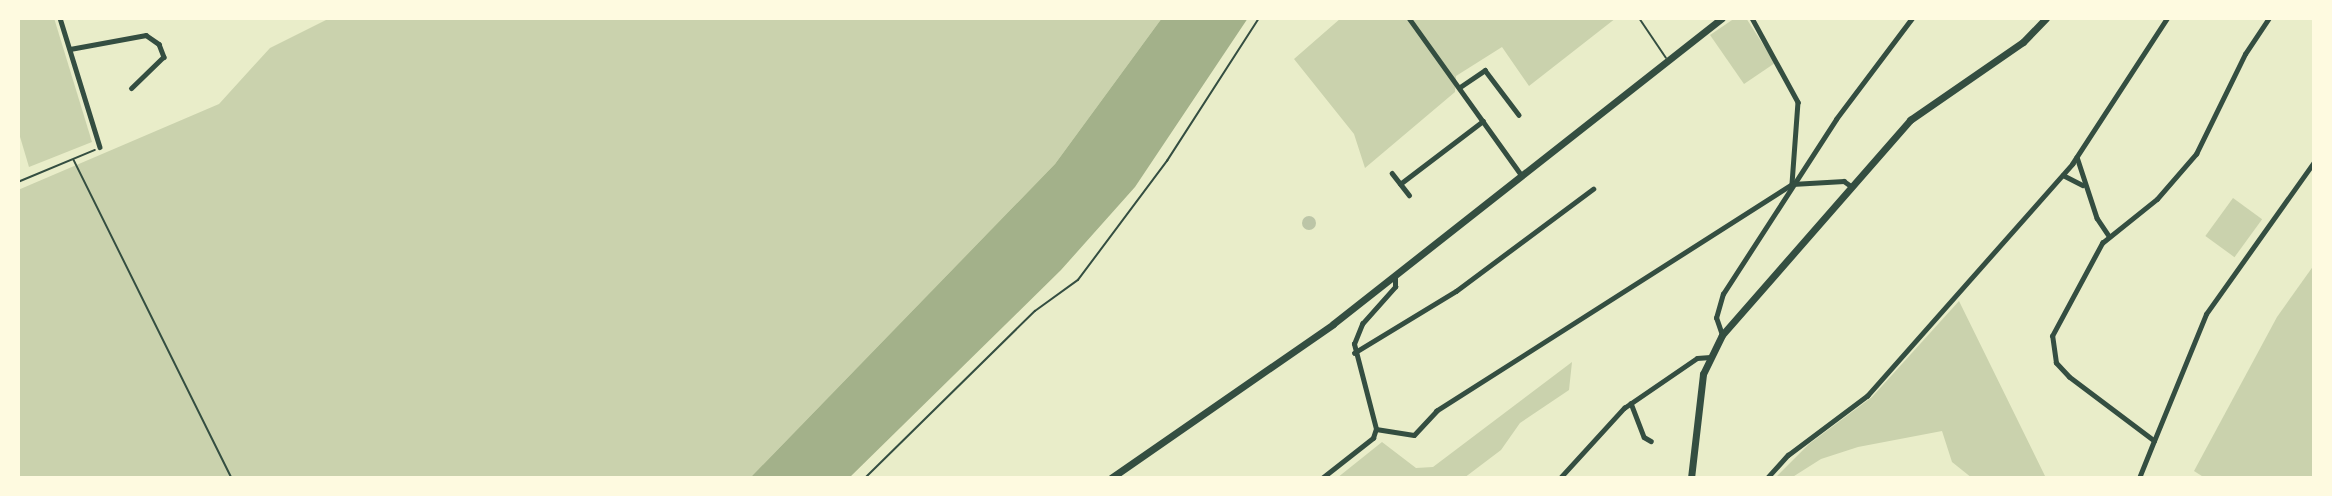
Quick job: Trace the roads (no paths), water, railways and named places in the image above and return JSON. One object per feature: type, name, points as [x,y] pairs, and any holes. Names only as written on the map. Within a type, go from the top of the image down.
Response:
[{"type":"main road","points":[[1111,478],[1395,277],[1666,58],[1722,18]]},
{"type":"main road","points":[[1691,478],[1710,357],[1722,334],[1851,186],[1932,100],[2023,42],[2046,18]]},
{"type":"street","points":[[60,18],[100,147]]},
{"type":"street","points":[[1409,18],[1522,176]]},
{"type":"street","points":[[1752,18],[1798,102],[1792,184]]},
{"type":"street","points":[[1722,334],[1716,318],[1723,294],[1792,184],[1912,18]]},
{"type":"street","points":[[1767,478],[1788,455],[1867,396],[2063,175],[2167,18]]},
{"type":"street","points":[[2154,441],[2149,433],[2069,377],[2051,352],[2059,316],[2109,236],[2127,227],[2178,178],[2269,18]]},
{"type":"street","points":[[70,49],[146,35],[159,44],[164,57],[132,88]]},
{"type":"street","points":[[1460,87],[1485,70],[1519,115]]},
{"type":"street","points":[[1400,184],[1483,121]]},
{"type":"street","points":[[2077,157],[2083,185],[2109,236]]},
{"type":"street","points":[[2139,478],[2206,314],[2314,162]]},
{"type":"street","points":[[1392,173],[1408,195]]},
{"type":"street","points":[[2063,175],[2083,185]]},
{"type":"street","points":[[1376,429],[1414,435],[1436,411],[1792,184],[1844,181],[1851,186]]},
{"type":"street","points":[[1354,353],[1456,291],[1593,189]]},
{"type":"street","points":[[1376,429],[1354,353],[1356,334],[1395,287],[1395,277]]},
{"type":"street","points":[[1560,478],[1631,403],[1697,358],[1710,357]]},
{"type":"street","points":[[1631,403],[1644,437],[1651,441]]},
{"type":"street","points":[[1322,478],[1354,456],[1376,429]]},
{"type":"lane","points":[[1639,18],[1666,58]]}]
